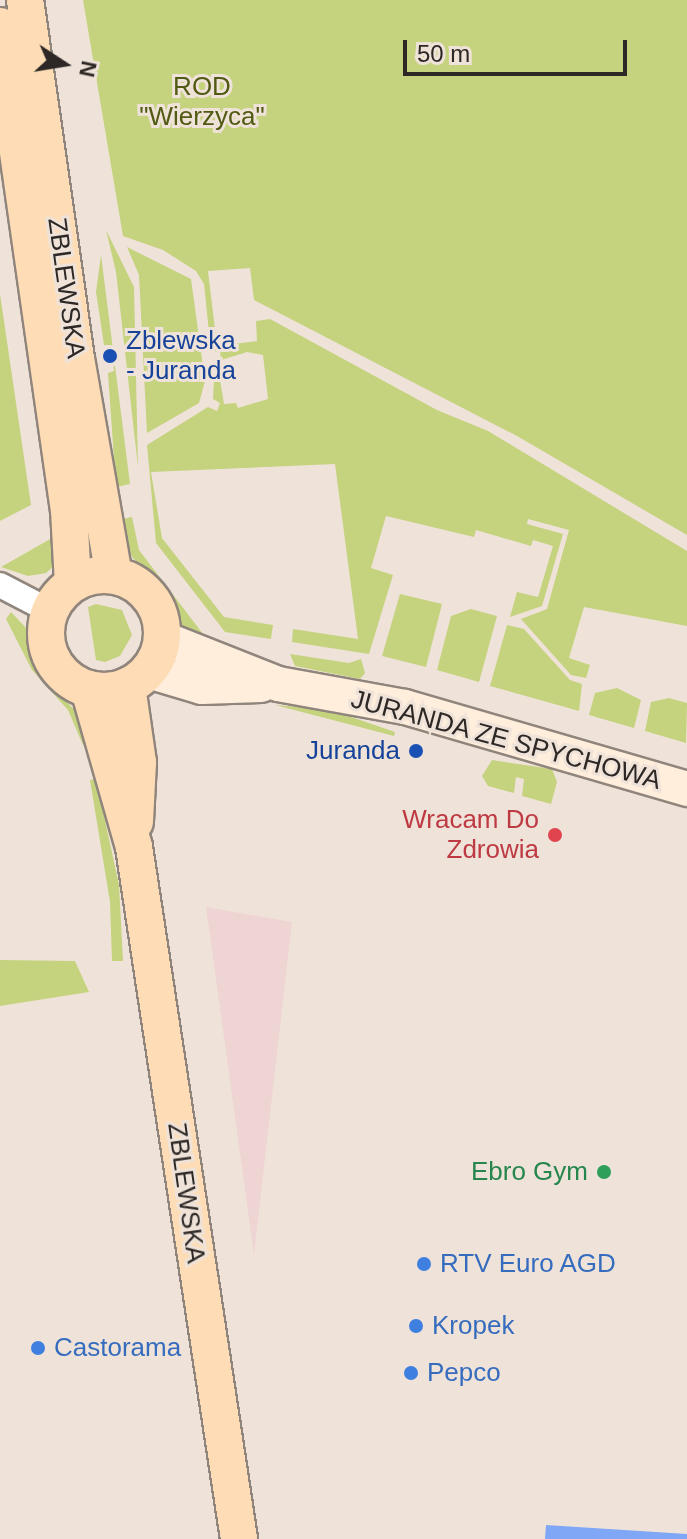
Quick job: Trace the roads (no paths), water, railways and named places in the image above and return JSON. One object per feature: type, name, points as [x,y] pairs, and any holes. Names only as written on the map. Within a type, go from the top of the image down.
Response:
[{"type":"main road","name":"ZBLEWSKA","points":[[25,0],[77,364],[114,575]]},
{"type":"main road","name":"ZBLEWSKA","points":[[0,26],[69,510],[73,583]]},
{"type":"main road","points":[[92,575],[114,575],[135,583],[150,597],[146,665],[89,689],[71,681],[52,658],[46,630],[50,611],[73,583],[92,575]]},
{"type":"main road","name":"ZBLEWSKA","points":[[134,847],[146,665]]},
{"type":"main road","name":"ZBLEWSKA","points":[[89,689],[134,847],[239,1539]]},
{"type":"street","points":[[0,585],[50,611]]},
{"type":"street","name":"JURANDA ZE SPYCHOWA","points":[[146,665],[405,707],[687,789]]},
{"type":"water","points":[[546,1525],[687,1534],[687,1539],[545,1539]]},
{"type":"place","name":"Zblewska - Juranda","points":[[110,356]]},
{"type":"place","name":"Juranda","points":[[416,751]]},
{"type":"place","name":"Wracam Do Zdrowia","points":[[555,835]]},
{"type":"place","name":"Ebro Gym","points":[[604,1172]]},
{"type":"place","name":"RTV Euro AGD","points":[[424,1264]]},
{"type":"place","name":"Kropek","points":[[416,1326]]},
{"type":"place","name":"Castorama","points":[[38,1348]]},
{"type":"place","name":"Pepco","points":[[411,1373]]},
{"type":"park label","name":"ROD \"Wierzyca\"","points":[[202,102]]}]
